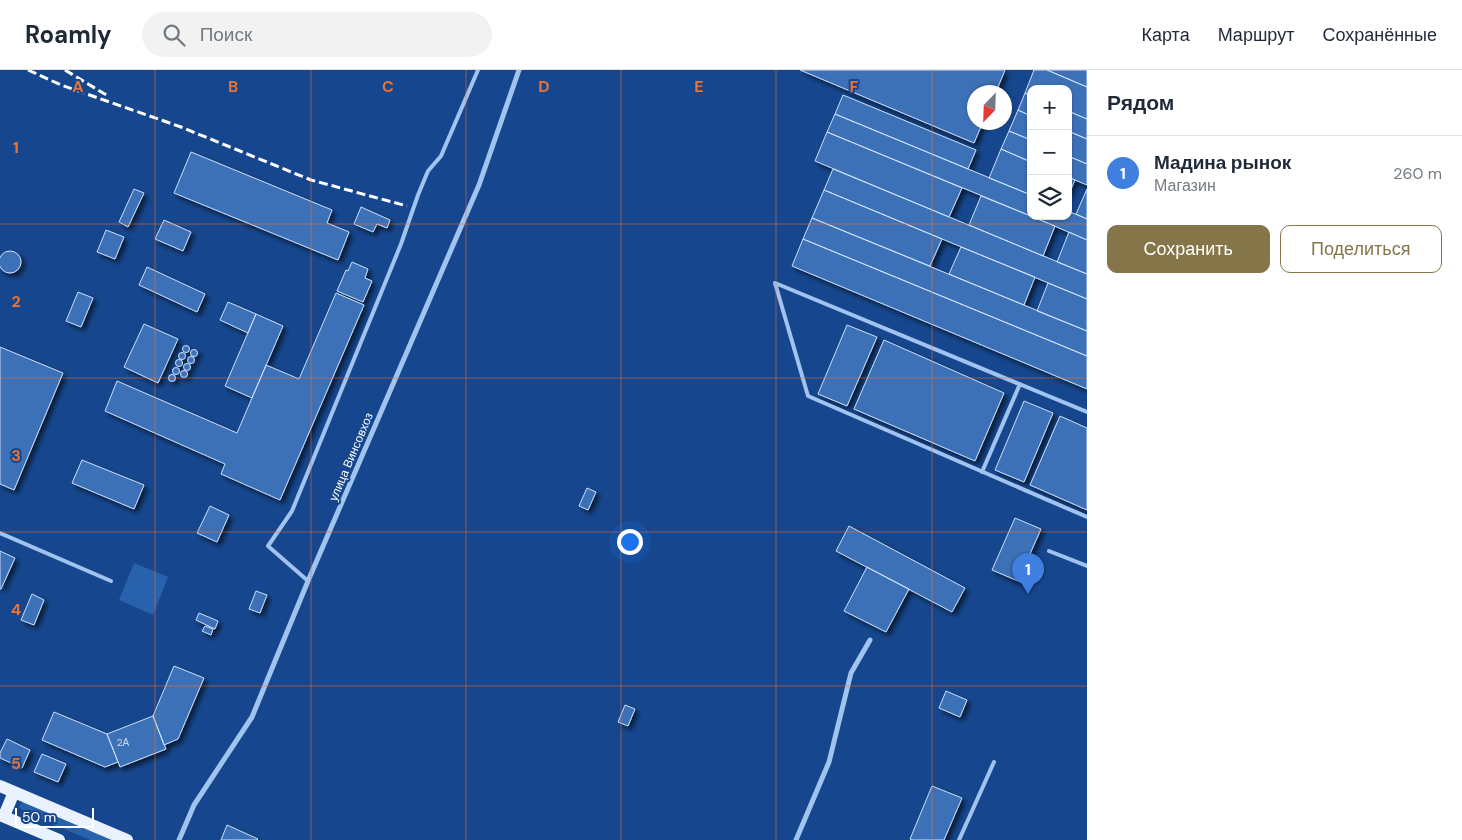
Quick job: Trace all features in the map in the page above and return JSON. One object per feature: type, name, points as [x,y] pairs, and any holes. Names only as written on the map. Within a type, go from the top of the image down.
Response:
[{"type":"main road","points":[[0,786],[127,840]]},
{"type":"main road","points":[[14,792],[2,815],[58,840]]},
{"type":"street","name":"улица Винсовхоз","points":[[179,840],[194,806],[252,717],[308,581],[479,185],[519,70]]},
{"type":"street","points":[[796,840],[829,762],[851,673],[870,640]]},
{"type":"lane","points":[[308,581],[268,546],[292,511],[401,244],[428,171],[442,156],[478,70]]},
{"type":"lane","points":[[1087,412],[775,283],[808,396],[1087,518]]},
{"type":"lane","points":[[982,472],[1020,384]]},
{"type":"lane","points":[[0,533],[111,581]]},
{"type":"lane","points":[[1049,551],[1087,566]]},
{"type":"lane","points":[[959,840],[994,762]]},
{"type":"shaded area","points":[[134,563],[168,577],[153,615],[119,600]]},
{"type":"shaded area","points":[[24,800],[117,840],[90,840],[22,811],[19,806]]},
{"type":"building","points":[[800,70],[1005,70],[999,85],[967,85],[967,130],[980,130],[974,143]]},
{"type":"building","points":[[1034,70],[1047,70],[1087,87],[1087,119],[1072,113],[1072,85],[1028,85]]},
{"type":"building","points":[[1047,70],[1087,70],[1087,87]]},
{"type":"building","points":[[1025,93],[1027,94],[1027,114],[1018,110]]},
{"type":"building","points":[[843,95],[976,150],[968,169],[835,114]]},
{"type":"building","points":[[1018,110],[1027,114],[1027,138],[1009,131],[1012,130],[1012,124]]},
{"type":"building","points":[[1072,113],[1087,119],[1087,139],[1072,133]]},
{"type":"building","points":[[835,114],[1027,193],[1027,214],[827,132]]},
{"type":"building","points":[[1009,131],[1027,138],[1027,160],[1001,149]]},
{"type":"building","points":[[827,132],[962,188],[949,217],[815,161]]},
{"type":"building","points":[[1072,133],[1087,139],[1087,164],[1072,158]]},
{"type":"building","points":[[1001,149],[1027,160],[1027,193],[989,178]]},
{"type":"building","points":[[191,152],[332,210],[327,223],[349,232],[338,260],[174,193]]},
{"type":"building","points":[[1072,158],[1087,164],[1087,185],[1072,179]]},
{"type":"building","points":[[833,169],[1087,274],[1087,299],[824,190]]},
{"type":"building","points":[[134,189],[144,193],[128,227],[119,222]]},
{"type":"building","points":[[1087,189],[1087,219],[1076,214]]},
{"type":"building","points":[[824,190],[942,239],[930,266],[812,218]]},
{"type":"building","points":[[981,196],[1027,215],[1027,220],[1040,220],[1055,226],[1043,256],[969,225]]},
{"type":"building","points":[[361,207],[390,220],[387,228],[377,224],[373,232],[354,224]]},
{"type":"building","points":[[1072,213],[1087,219],[1087,240],[1040,220],[1072,220]]},
{"type":"building","points":[[812,218],[1087,331],[1087,356],[803,239]]},
{"type":"building","points":[[164,220],[191,232],[183,251],[155,239]]},
{"type":"building","points":[[106,230],[124,237],[115,259],[97,252]]},
{"type":"building","points":[[1069,232],[1087,240],[1087,274],[1057,262]]},
{"type":"building","points":[[803,239],[1087,356],[1087,389],[792,266]]},
{"type":"building","points":[[961,247],[1035,277],[1024,305],[949,274]]},
{"type":"building","points":[[10,251],[18,254],[21,262],[18,270],[10,273],[2,270],[-1,262],[2,254]]},
{"type":"building","points":[[352,262],[368,269],[365,278],[372,281],[363,302],[337,291],[346,270],[348,271]]},
{"type":"building","points":[[147,267],[205,294],[197,312],[139,285]]},
{"type":"building","points":[[1048,283],[1087,299],[1087,331],[1037,311]]},
{"type":"building","points":[[78,292],[93,298],[81,327],[66,321]]},
{"type":"building","points":[[336,293],[364,305],[280,500],[221,474],[225,464],[105,411],[117,381],[237,433],[266,365],[299,379]]},
{"type":"building","points":[[228,302],[256,314],[248,333],[220,320]]},
{"type":"building","points":[[256,314],[283,326],[252,398],[225,386]]},
{"type":"building","points":[[144,324],[178,339],[158,383],[124,367]]},
{"type":"building","points":[[847,325],[877,337],[847,406],[818,394]]},
{"type":"building","points":[[884,340],[1004,393],[975,461],[854,409]]},
{"type":"building","points":[[186,345],[190,349],[186,353],[182,349]]},
{"type":"building","points":[[0,347],[63,373],[14,490],[0,484]]},
{"type":"building","points":[[194,349],[198,353],[194,357],[190,353]]},
{"type":"building","points":[[182,352],[186,356],[182,360],[178,356]]},
{"type":"building","points":[[191,356],[195,360],[191,364],[187,360]]},
{"type":"building","points":[[179,359],[183,363],[179,367],[175,363]]},
{"type":"building","points":[[187,363],[191,367],[187,371],[183,367]]},
{"type":"building","points":[[176,367],[180,371],[176,375],[172,371]]},
{"type":"building","points":[[184,370],[188,374],[184,378],[180,374]]},
{"type":"building","points":[[172,374],[176,378],[172,382],[168,378]]},
{"type":"building","points":[[1024,401],[1053,413],[1024,482],[995,470]]},
{"type":"building","points":[[1060,416],[1087,428],[1087,510],[1030,485]]},
{"type":"building","points":[[82,460],[144,485],[134,509],[72,483]]},
{"type":"building","points":[[587,488],[596,492],[588,510],[579,506]]},
{"type":"building","points":[[210,506],[229,515],[217,542],[197,533]]},
{"type":"building","points":[[1015,518],[1041,529],[1018,581],[992,570]]},
{"type":"building","points":[[849,526],[965,588],[952,612],[836,551]]},
{"type":"building","points":[[0,551],[15,558],[1,589],[0,589]]},
{"type":"building","points":[[867,567],[909,589],[886,632],[844,611]]},
{"type":"building","points":[[256,591],[267,595],[260,613],[249,609]]},
{"type":"building","points":[[32,594],[44,600],[34,625],[21,620]]},
{"type":"building","points":[[199,613],[218,621],[215,629],[196,620]]},
{"type":"building","points":[[205,626],[213,629],[211,635],[202,631]]},
{"type":"building","points":[[174,666],[204,678],[178,739],[164,745],[153,716]]},
{"type":"building","points":[[946,691],[967,700],[960,717],[939,708]]},
{"type":"building","points":[[625,705],[635,709],[628,726],[618,722]]},
{"type":"building","points":[[54,712],[107,734],[118,762],[105,767],[42,740]]},
{"type":"building","points":[[153,716],[166,749],[120,767],[107,734]]},
{"type":"building","points":[[7,739],[30,750],[22,768],[0,758],[0,753]]},
{"type":"building","points":[[42,754],[66,764],[58,782],[34,772]]},
{"type":"building","points":[[932,786],[962,798],[944,840],[912,840],[910,839]]},
{"type":"building","points":[[227,825],[258,839],[221,840]]},
{"type":"railway","points":[[28,70],[61,85],[181,127],[311,180],[407,206]]},
{"type":"railway","points":[[65,70],[108,96]]},
{"type":"place","name":"Мадина рынок","points":[[1028,594]]}]
